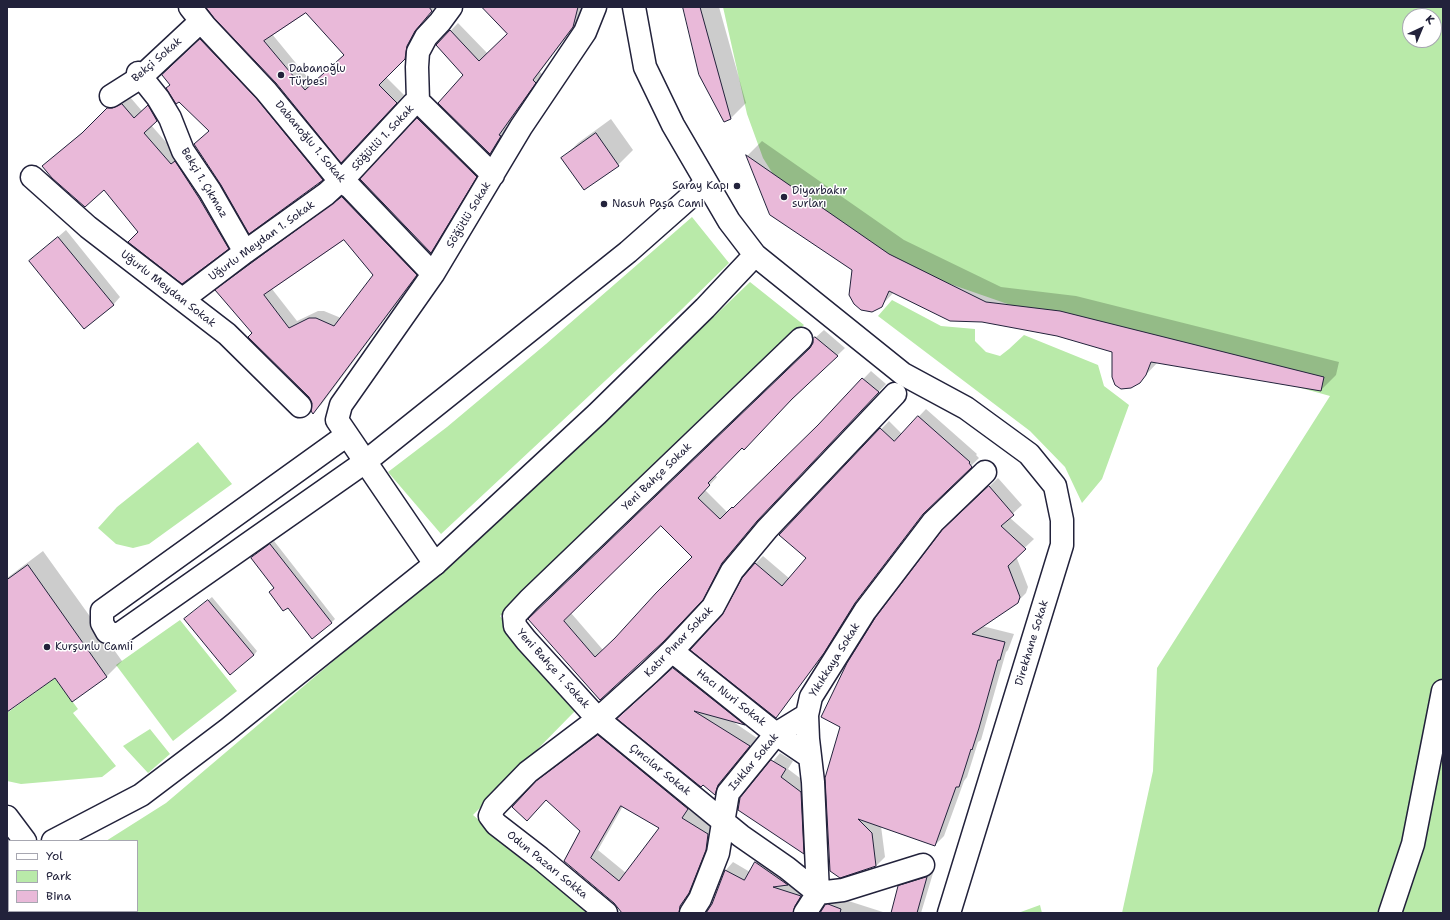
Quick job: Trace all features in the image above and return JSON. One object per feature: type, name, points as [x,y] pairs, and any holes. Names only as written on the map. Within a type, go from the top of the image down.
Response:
[{"type":"street","points":[[418,101],[418,52],[426,37],[451,7]]},
{"type":"street","name":"Söğütlü Sokak","points":[[342,428],[341,405],[433,274],[521,127],[585,32],[595,7]]},
{"type":"street","name":"Direkhane Sokak","points":[[634,7],[645,67],[673,125],[729,221],[755,255],[903,374],[966,408],[1029,454],[1055,486],[1062,520],[1062,545],[949,913]]},
{"type":"street","name":"Bekçi Sokak","points":[[111,96],[140,75],[196,14]]},
{"type":"street","name":"Dabanoğlu 1. Sokak","points":[[196,14],[266,91],[340,181],[350,187],[433,274]]},
{"type":"street","name":"Bekçi 1. Çıkmaz","points":[[140,75],[158,98],[170,118],[183,150],[210,190],[245,252]]},
{"type":"street","name":"Söğütlü 1. Sokak","points":[[340,181],[413,104],[418,101],[493,175]]},
{"type":"street","name":"Uğurlu Meydan Sokak","points":[[32,177],[88,227],[227,334],[300,406]]},
{"type":"street","name":"Uğurlu Meydan 1. Sokak","points":[[183,299],[326,194],[340,181]]},
{"type":"street","points":[[435,564],[365,462],[342,428],[102,612],[102,623],[107,632],[118,635],[365,462],[628,252],[706,183]]},
{"type":"street","points":[[55,840],[141,795],[227,730],[435,564],[597,414],[705,308],[755,255]]},
{"type":"street","name":"Yeni Bahçe Sokak","points":[[514,616],[801,338]]},
{"type":"street","name":"Katır Pınar Sokak","points":[[490,816],[494,807],[528,772],[598,719],[672,651],[713,607],[732,571],[767,529],[895,394]]},
{"type":"street","name":"Yıkıkkaya Sokak","points":[[818,893],[813,782],[807,715],[811,697],[866,611],[933,522],[985,472]]},
{"type":"street","name":"Yeni Bahçe 1. Sokak","points":[[514,616],[515,626],[526,640],[598,719]]},
{"type":"street","name":"Hacı Nuri Sokak","points":[[672,651],[776,734],[810,757]]},
{"type":"street","points":[[1390,913],[1413,844],[1443,691]]},
{"type":"street","name":"Isıklar Sokak","points":[[691,913],[700,899],[718,853],[728,793],[776,734],[807,715]]},
{"type":"street","name":"Çıncılar Sokak","points":[[598,719],[723,821],[818,893]]},
{"type":"street","name":"Odun Pazarı Sokka","points":[[490,816],[496,824],[540,858],[606,913]]},
{"type":"street","points":[[7,817],[24,840]]},
{"type":"street","points":[[805,913],[818,893],[843,890],[923,865]]},
{"type":"green space","points":[[723,7],[1443,7],[1443,913],[1122,913],[1153,771],[1157,668],[1330,396],[1045,317],[907,269],[788,198],[763,158],[747,114]]},
{"type":"green space","points":[[692,217],[729,263],[680,311],[441,534],[388,472],[447,427],[546,344]]},
{"type":"green space","points":[[750,282],[804,325],[500,616],[575,711],[473,815],[587,913],[87,913],[138,912],[138,840],[108,840],[166,803],[443,568],[610,416]]},
{"type":"green space","points":[[892,300],[941,326],[975,329],[975,341],[986,352],[1000,356],[1024,335],[1098,365],[1104,386],[1129,405],[1102,479],[1082,503],[1065,467],[1030,431],[878,316]]},
{"type":"green space","points":[[198,442],[232,484],[149,544],[133,548],[116,544],[98,528],[117,507]]},
{"type":"green space","points":[[180,620],[237,691],[173,741],[116,665]]},
{"type":"green space","points":[[55,678],[78,709],[73,713],[116,766],[102,777],[21,784],[7,781],[7,713]]},
{"type":"green space","points":[[150,729],[170,754],[148,773],[123,746]]},
{"type":"green space","points":[[1040,905],[1042,913],[1018,913]]},
{"type":"building","points":[[206,7],[429,7],[432,11],[415,31],[407,46],[405,59],[379,85],[397,103],[341,163],[276,83],[214,18]],"holes":[[[306,13],[344,55],[305,90],[264,41]]]},
{"type":"building","points":[[482,7],[578,7],[573,27],[533,80],[536,83],[499,135],[501,136],[490,154],[438,103],[463,75],[436,45],[450,30],[479,61],[507,34]]},
{"type":"building","points":[[683,7],[700,7],[731,119],[724,122],[699,75]]},
{"type":"building","points":[[200,39],[257,99],[323,180],[249,234],[221,185],[194,144],[209,131],[179,102],[176,104],[166,88],[170,85],[162,75]]},
{"type":"building","points":[[122,104],[134,118],[148,105],[157,121],[144,133],[171,164],[175,161],[229,249],[182,284],[128,242],[138,232],[104,190],[85,207],[52,178],[42,166],[82,133],[107,108],[112,108]]},
{"type":"building","points":[[417,118],[477,177],[431,253],[360,179]]},
{"type":"building","name":"Nasuh Paşa Cami","points":[[596,133],[619,166],[584,190],[561,158]]},
{"type":"building","name":"Diyarbakır surları","points":[[746,155],[889,254],[986,302],[1060,311],[1324,377],[1321,391],[1151,362],[1146,375],[1140,383],[1131,388],[1121,389],[1115,385],[1112,377],[1112,352],[1057,336],[982,322],[950,321],[889,291],[882,307],[872,312],[861,310],[854,304],[849,295],[852,270],[770,215]]},
{"type":"building","points":[[342,197],[417,275],[313,414],[311,411],[312,403],[309,397],[248,337],[252,333],[215,290]],"holes":[[[344,240],[373,275],[334,326],[316,318],[309,318],[289,328],[264,295]]]},
{"type":"building","points":[[58,237],[114,305],[84,329],[29,261]]},
{"type":"building","points":[[815,337],[838,356],[792,399],[744,450],[742,448],[708,483],[710,485],[698,498],[720,519],[818,425],[862,378],[879,392],[757,521],[722,563],[703,600],[663,642],[600,700],[528,619],[810,348],[813,343],[813,339]],"holes":[[[661,526],[692,557],[595,657],[564,621]]]},
{"type":"building","points":[[918,416],[970,462],[969,463],[972,467],[923,514],[855,603],[824,653],[776,718],[690,650],[722,615],[742,578],[755,563],[782,586],[806,558],[779,535],[880,428],[894,441]]},
{"type":"building","points":[[989,486],[1014,515],[1001,526],[1026,549],[1008,566],[1020,597],[1018,603],[972,634],[1005,642],[1000,660],[998,660],[979,728],[959,787],[956,787],[935,846],[858,819],[872,833],[876,866],[840,878],[830,871],[825,778],[840,727],[821,717],[847,663],[875,618],[942,530]]},
{"type":"building","points":[[270,544],[332,623],[312,639],[288,608],[283,611],[269,592],[274,588],[251,558]]},
{"type":"building","name":"Kurşunlu Camii","points":[[28,565],[107,677],[72,702],[55,678],[7,712],[7,580]]},
{"type":"building","points":[[208,600],[254,655],[230,675],[184,619]]},
{"type":"building","points":[[673,668],[745,725],[694,711],[750,746],[718,785],[715,795],[703,785],[701,787],[617,719]]},
{"type":"building","points":[[598,735],[688,809],[682,818],[708,834],[706,850],[689,893],[680,906],[679,913],[622,913],[614,903],[564,861],[580,831],[546,800],[527,821],[512,807],[536,781]],"holes":[[[621,806],[659,828],[619,881],[591,858]]]},
{"type":"building","points":[[771,760],[786,769],[781,777],[801,792],[804,854],[738,810],[740,798]]},
{"type":"building","points":[[755,862],[788,885],[773,887],[801,896],[793,913],[706,913],[712,904],[725,870],[744,880]]},
{"type":"building","points":[[927,877],[917,913],[891,913],[898,886]]},
{"type":"building","points":[[828,904],[841,909],[840,913],[820,913],[825,905]]},
{"type":"place","name":"Dabanoğlu Türbesi","points":[[281,75]]},
{"type":"place","name":"Saray Kapı","points":[[737,186]]},
{"type":"place","name":"Diyarbakır surları","points":[[784,197]]},
{"type":"place","name":"Nasuh Paşa Cami","points":[[604,204]]},
{"type":"place","name":"Kurşunlu Camii","points":[[47,647]]}]
